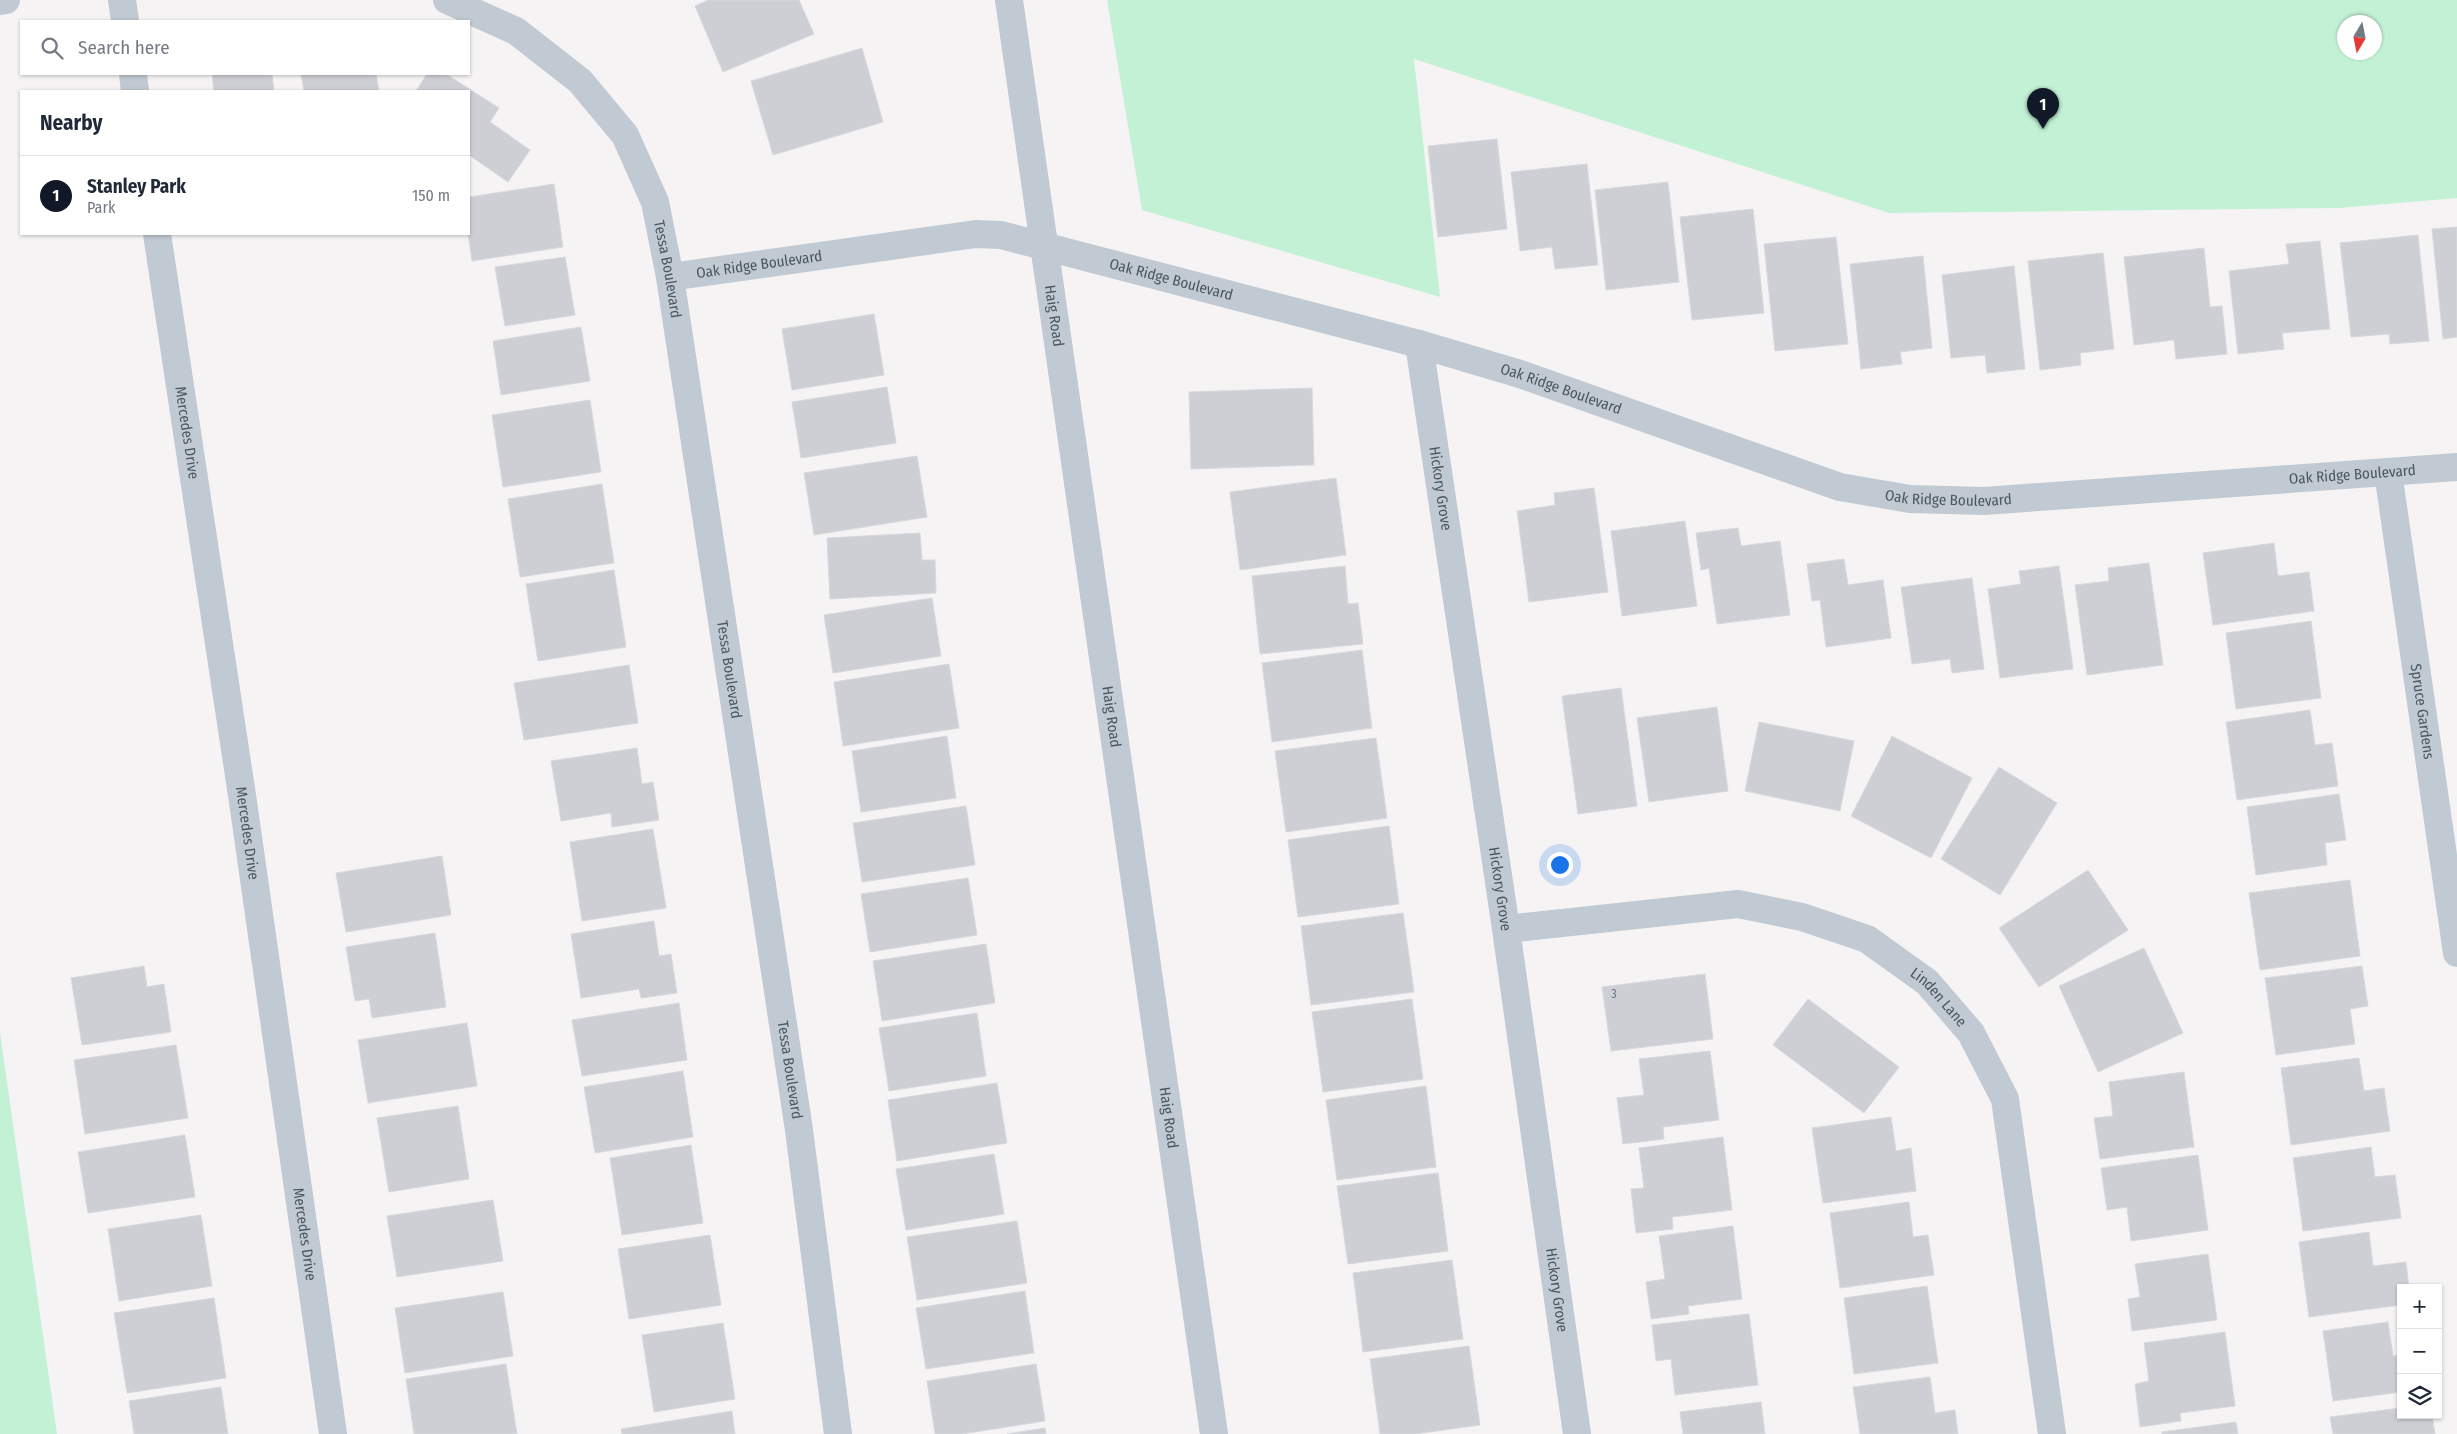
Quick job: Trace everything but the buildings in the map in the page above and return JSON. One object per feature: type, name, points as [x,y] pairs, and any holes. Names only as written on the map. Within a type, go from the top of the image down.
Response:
[{"type":"street","points":[[0,1],[6,0]]},
{"type":"street","points":[[122,0],[125,20]]},
{"type":"street","name":"Tessa Boulevard","points":[[447,0],[516,31],[580,81],[625,135],[655,202],[670,277],[797,1120],[838,1434]]},
{"type":"street","name":"Haig Road","points":[[1009,0],[1214,1434]]},
{"type":"street","points":[[133,75],[135,90]]},
{"type":"street","name":"Oak Ridge Boulevard","points":[[670,277],[976,234],[1001,235],[1419,344],[1520,374],[1840,487],[1910,499],[1984,502],[2457,467]]},
{"type":"street","name":"Mercedes Drive","points":[[157,235],[243,802],[333,1434]]},
{"type":"street","name":"Hickory Grove","points":[[1419,344],[1506,929],[1577,1434]]},
{"type":"street","name":"Spruce Gardens","points":[[2388,472],[2456,943]]},
{"type":"street","name":"Linden Lane","points":[[1506,929],[1738,904],[1802,917],[1867,939],[1927,982],[1970,1033],[2005,1099],[2052,1434]]},
{"type":"green space","points":[[1107,0],[2457,0],[2457,198],[2339,208],[1889,213],[1414,59],[1440,297],[1142,210]]},
{"type":"green space","points":[[0,1033],[57,1434],[0,1434]]},
{"type":"place","name":"Stanley Park","points":[[2043,129]]}]
